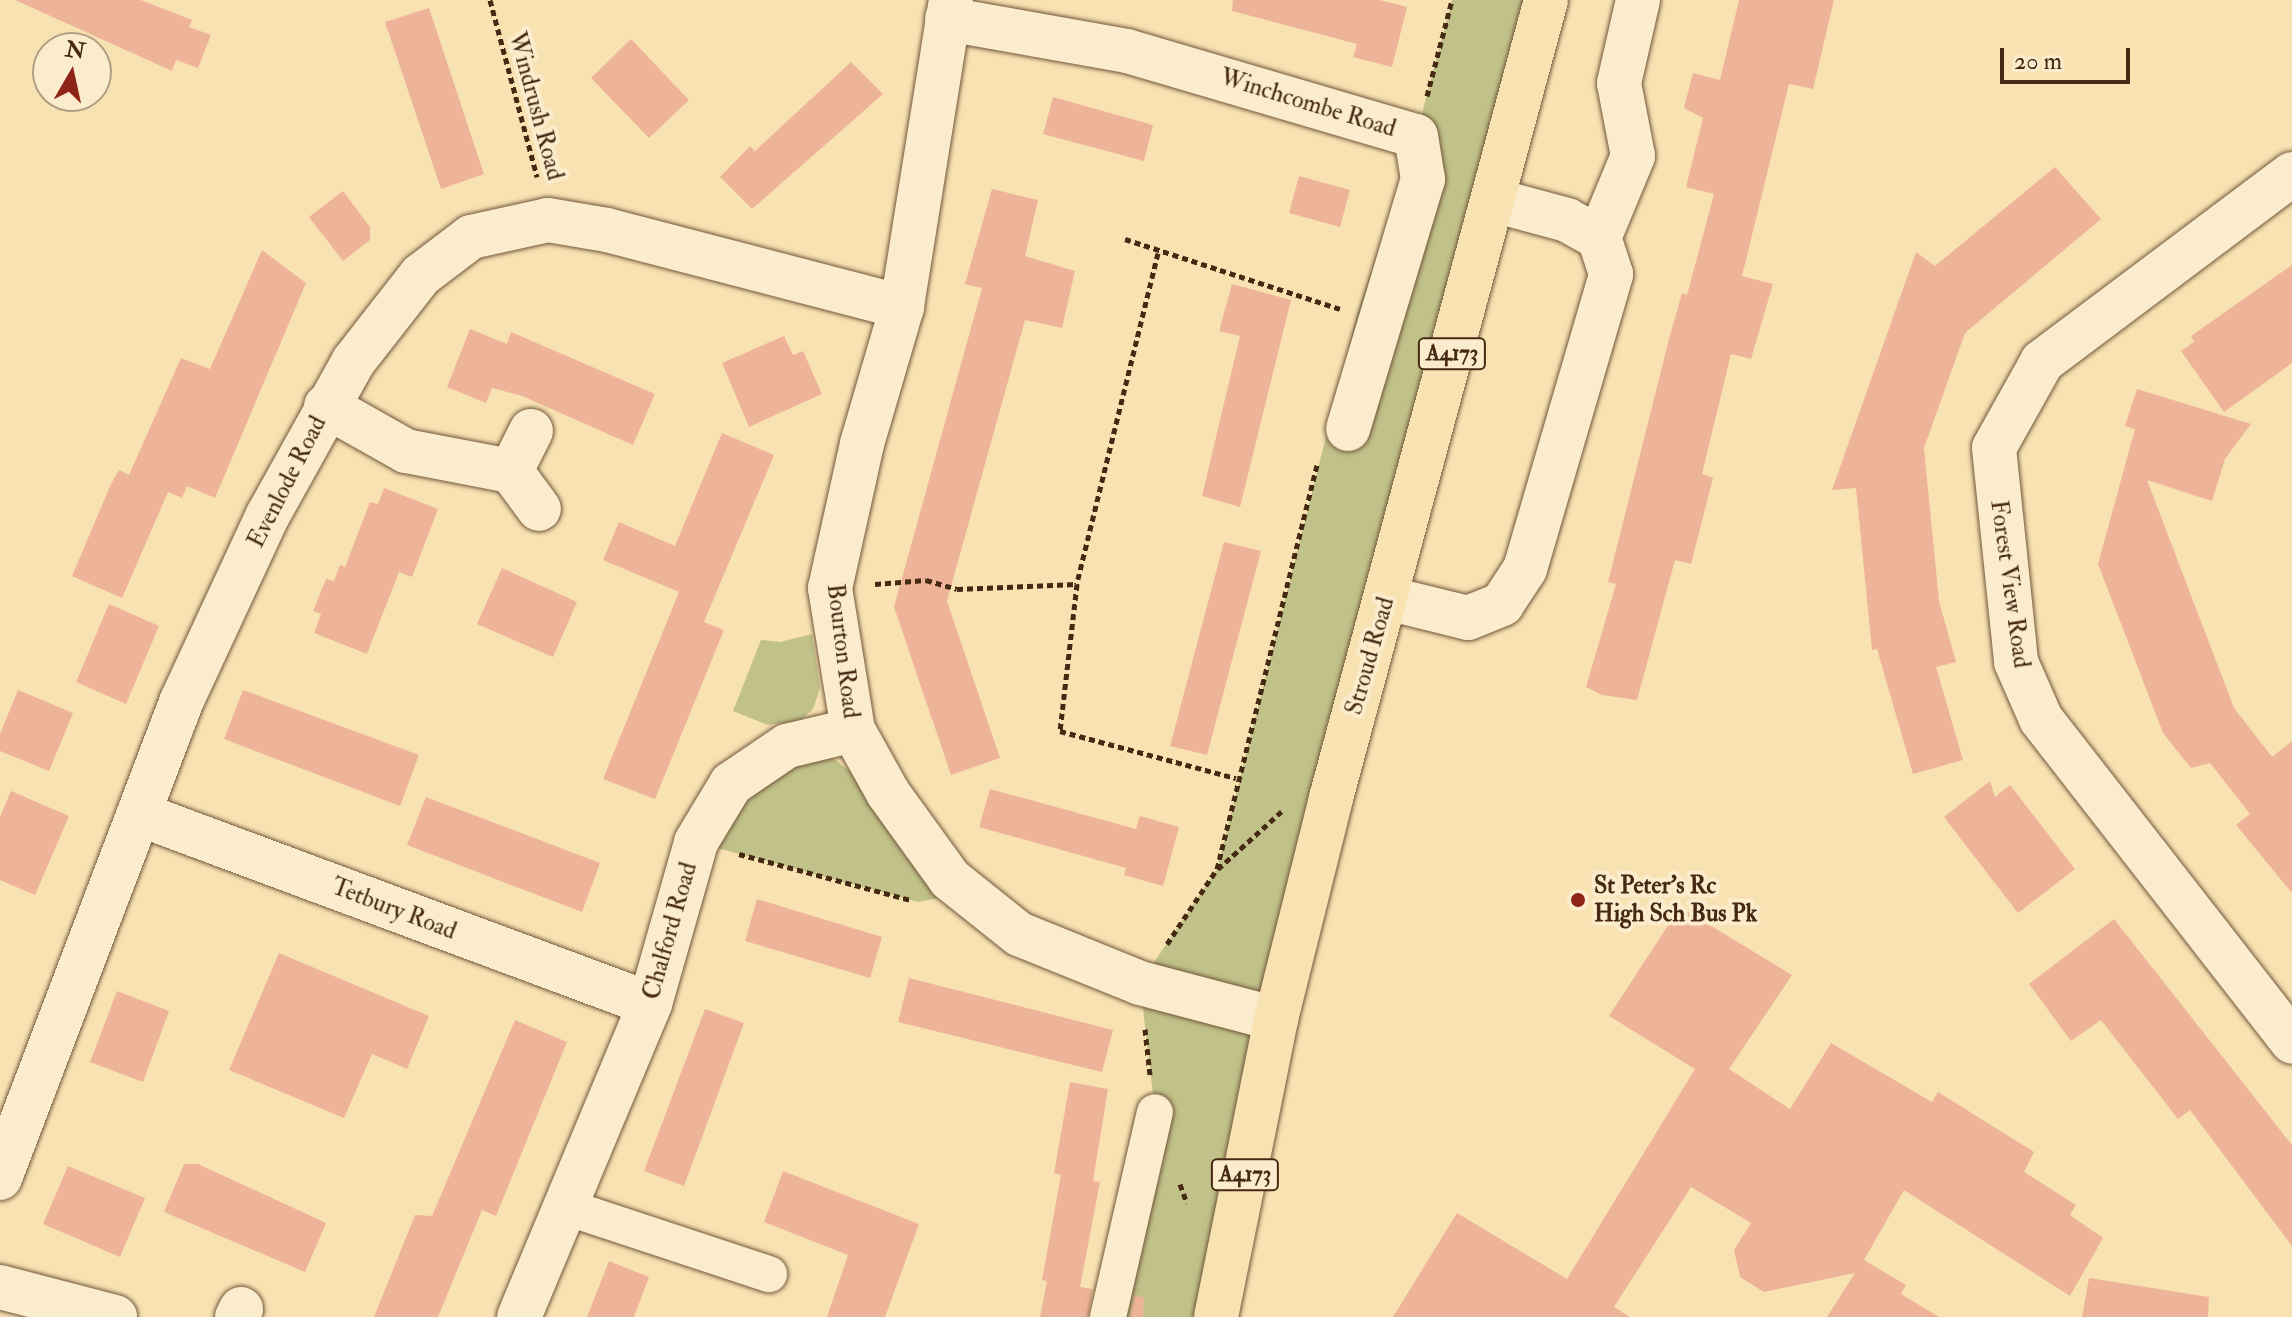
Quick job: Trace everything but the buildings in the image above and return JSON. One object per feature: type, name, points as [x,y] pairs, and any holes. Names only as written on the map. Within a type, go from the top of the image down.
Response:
[{"type":"main road","name":"Stroud Road","points":[[1216,1317],[1276,1019],[1546,0]]},
{"type":"street","points":[[1387,598],[1468,618],[1502,604],[1525,569],[1611,274],[1599,238],[1633,156],[1619,83],[1638,0]]},
{"type":"street","name":"Winchcombe Road","points":[[949,9],[1127,51],[1416,136],[1423,179],[1334,443]]},
{"type":"street","name":"Bourton Road","points":[[949,9],[902,307],[862,444],[830,588],[853,730],[888,793],[950,879],[1019,934],[1140,983],[1276,1019]]},
{"type":"street","name":"Forest View Road","points":[[2292,174],[2042,362],[1994,448],[2016,662],[2041,719],[2292,1042]]},
{"type":"street","points":[[1493,200],[1567,220],[1599,238]]},
{"type":"street","name":"Evenlode Road","points":[[0,1178],[182,700],[326,406],[353,362],[421,275],[471,237],[548,220],[607,230],[902,307]]},
{"type":"street","points":[[326,406],[406,451],[511,471],[539,509]]},
{"type":"street","points":[[511,471],[531,431]]},
{"type":"street","name":"Chalford Road","points":[[519,1317],[650,1004],[696,842],[731,784],[787,746],[853,730]]},
{"type":"street","name":"Tetbury Road","points":[[139,814],[650,1004]]},
{"type":"street","points":[[1108,1317],[1155,1112]]},
{"type":"street","points":[[566,1207],[769,1274]]},
{"type":"street","points":[[0,1287],[115,1317]]},
{"type":"path","name":"Windrush Road","points":[[490,0],[548,220]]},
{"type":"path","points":[[1416,136],[1452,0]]},
{"type":"path","points":[[1125,239],[1158,253],[1357,314]]},
{"type":"path","points":[[1158,253],[1077,584],[1060,731],[1236,778]]},
{"type":"path","points":[[1217,869],[1236,778],[1334,443]]},
{"type":"path","points":[[830,588],[926,580],[957,589],[1077,584]]},
{"type":"path","points":[[1155,1112],[1140,983],[1217,869],[1289,805]]},
{"type":"path","points":[[696,842],[918,902]]},
{"type":"green space","points":[[1452,0],[1546,0],[1216,1317],[1108,1317],[1155,1112],[1140,983],[1217,869],[1357,314],[1416,136]]},
{"type":"green space","points":[[812,634],[820,688],[813,709],[801,720],[768,725],[733,711],[761,640],[780,642]]},
{"type":"green space","points":[[832,757],[853,774],[906,857],[950,896],[918,902],[717,848],[743,795],[793,760]]},
{"type":"place","name":"St Peter's Rc High Sch Bus Pk","points":[[1578,900]]}]
